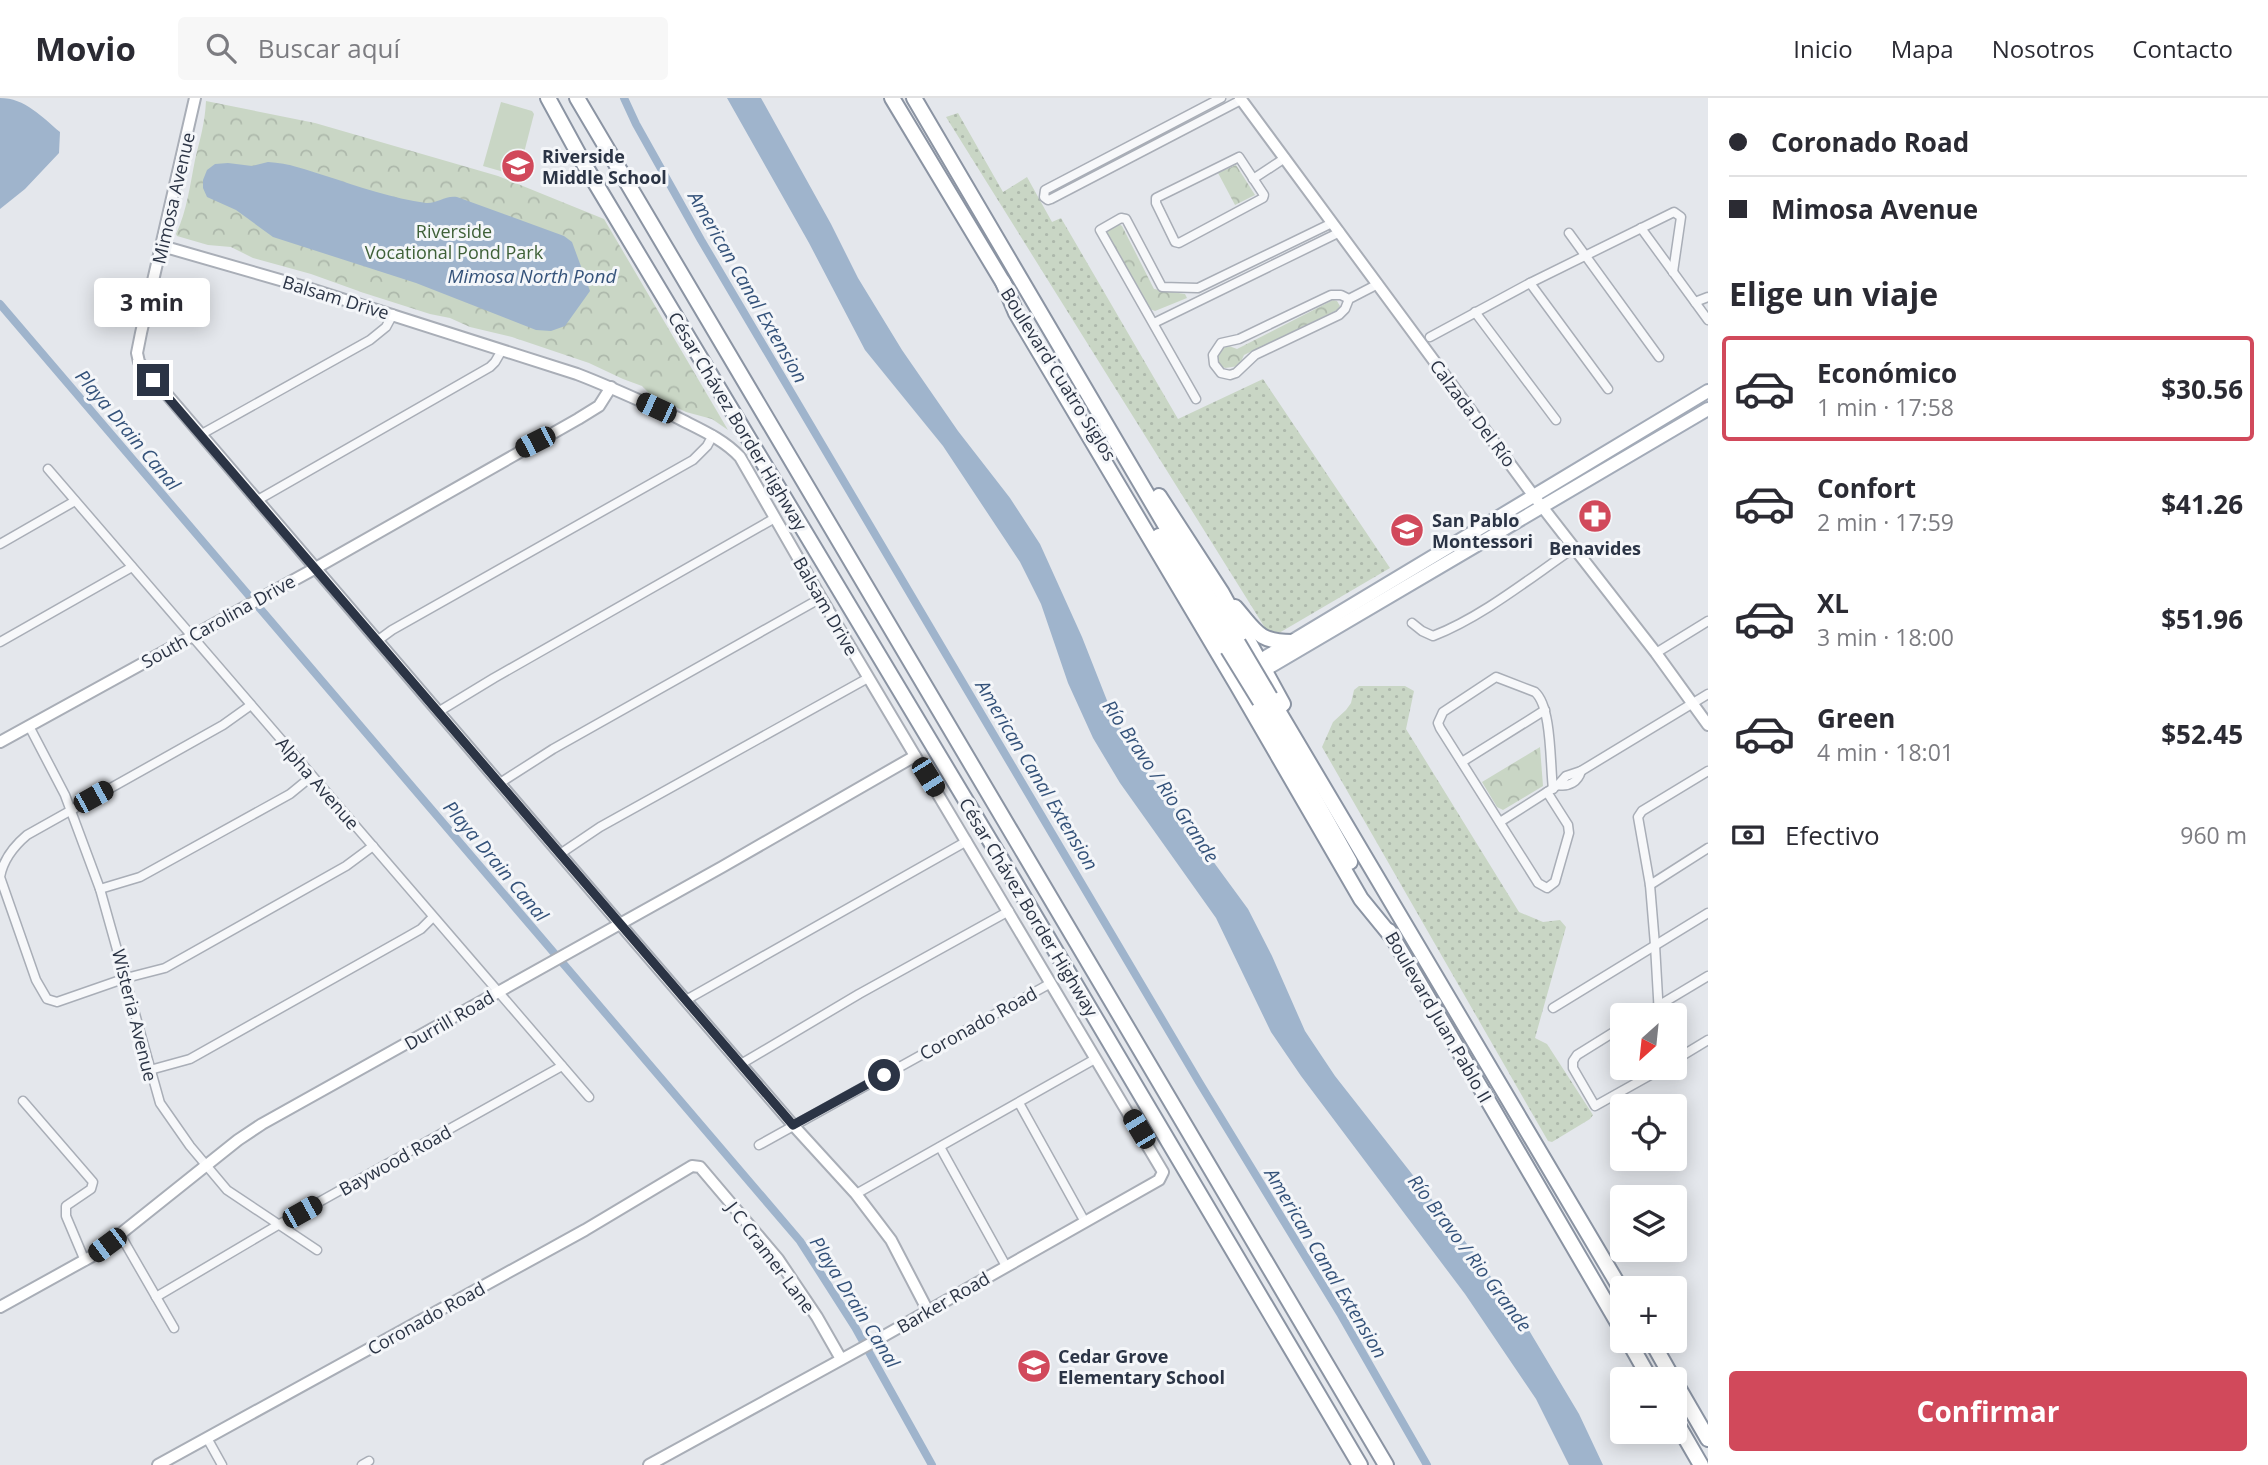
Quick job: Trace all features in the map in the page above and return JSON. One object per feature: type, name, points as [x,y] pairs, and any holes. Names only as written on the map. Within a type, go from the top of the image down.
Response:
[{"type":"highway","points":[[538,98],[584,164]]},
{"type":"highway","name":"César Chávez Border Highway","points":[[548,98],[584,164],[1013,878],[1360,1465]]},
{"type":"highway","name":"César Chávez Border Highway","points":[[577,98],[1386,1465]]},
{"type":"highway","points":[[586,98],[615,162]]},
{"type":"highway","name":"Boulevard Cuatro Siglos","points":[[892,98],[1003,282],[1134,483],[1231,644]]},
{"type":"highway","name":"Boulevard Cuatro Siglos","points":[[914,98],[1080,379],[1134,483]]},
{"type":"highway","points":[[1003,282],[1016,313],[1231,644],[1265,701],[1365,842],[1401,919]]},
{"type":"highway","points":[[1080,379],[1108,413],[1222,593],[1263,638],[1292,642]]},
{"type":"highway","points":[[1222,593],[1235,681],[1265,701]]},
{"type":"highway","points":[[1231,644],[1261,666],[1265,701],[1361,899],[1392,937]]},
{"type":"highway","name":"Boulevard Juan Pablo II","points":[[1265,701],[1401,919],[1613,1276]]},
{"type":"highway","name":"Boulevard Juan Pablo II","points":[[1265,701],[1392,937],[1610,1309]]},
{"type":"highway","points":[[1687,1402],[1708,1438]]},
{"type":"highway","points":[[1687,1441],[1701,1465]]},
{"type":"main road","points":[[1261,666],[1292,642],[1708,391]]},
{"type":"main road","points":[[1235,681],[1708,409]]},
{"type":"street","name":"Mimosa Avenue","points":[[195,98],[141,333],[137,358],[142,367],[793,1125],[856,1194],[891,1240],[928,1311]]},
{"type":"street","points":[[1221,98],[1045,190],[1044,197],[1051,199],[1241,99]]},
{"type":"street","name":"Calzada Del Río","points":[[1241,99],[1542,506],[1708,725]]},
{"type":"street","points":[[1198,110],[1204,120]]},
{"type":"street","points":[[1169,125],[1174,135]]},
{"type":"street","points":[[1239,157],[1253,179],[1264,195],[1261,200],[1179,243],[1174,241],[1155,202],[1157,197],[1239,157]]},
{"type":"street","points":[[1253,179],[1285,158]]},
{"type":"street","points":[[1093,165],[1099,174]]},
{"type":"street","points":[[1430,337],[1671,212],[1681,217],[1673,272]]},
{"type":"street","points":[[1196,400],[1100,233],[1101,230],[1121,218],[1126,219],[1162,287],[1198,288],[1336,228]]},
{"type":"street","points":[[1154,323],[1336,228]]},
{"type":"street","points":[[1642,228],[1708,320]]},
{"type":"street","points":[[1569,233],[1659,357]]},
{"type":"street","name":"Balsam Drive","points":[[162,246],[393,314],[611,387],[726,443],[740,457],[868,678],[1161,1167],[1163,1177]]},
{"type":"street","points":[[1531,283],[1608,389]]},
{"type":"street","points":[[1349,299],[1341,295],[1331,295],[1238,339],[1221,343],[1213,355],[1214,364],[1221,373],[1236,373],[1255,355],[1339,315],[1349,299],[1378,284]]},
{"type":"street","points":[[1198,288],[1203,299]]},
{"type":"street","points":[[1695,302],[1708,297]]},
{"type":"street","points":[[1475,312],[1556,420]]},
{"type":"street","points":[[200,435],[370,340],[386,327],[393,314]]},
{"type":"street","points":[[256,501],[490,367],[502,350]]},
{"type":"street","name":"South Carolina Drive","points":[[0,742],[314,569],[578,419],[599,406],[611,387]]},
{"type":"street","points":[[377,641],[425,610],[694,460],[713,435]]},
{"type":"street","name":"Alpha Avenue","points":[[48,469],[589,1097]]},
{"type":"street","points":[[0,544],[75,500]]},
{"type":"street","points":[[438,712],[775,518]]},
{"type":"street","points":[[1412,623],[1433,636],[1444,632],[1482,610],[1574,548]]},
{"type":"street","points":[[0,642],[132,567]]},
{"type":"street","points":[[499,783],[821,598]]},
{"type":"street","points":[[1656,653],[1708,621]]},
{"type":"street","points":[[1495,677],[1535,692],[1545,710],[1553,789],[1569,830],[1555,882],[1547,888],[1540,885],[1440,728],[1440,718],[1445,711],[1495,677]]},
{"type":"street","points":[[560,854],[600,827],[868,678]]},
{"type":"street","points":[[1500,822],[1553,789],[1575,782],[1581,771],[1708,694]]},
{"type":"street","points":[[251,705],[223,725],[70,810],[27,835],[17,844],[1,869],[0,877],[36,980],[50,1002],[64,1001],[126,978],[165,968],[346,866],[373,846]]},
{"type":"street","points":[[1462,762],[1545,710]]},
{"type":"street","name":"Wisteria Avenue","points":[[29,726],[58,780],[100,888],[160,1103],[227,1190],[317,1250]]},
{"type":"street","name":"Durrill Road","points":[[0,1307],[85,1261],[121,1236],[262,1124],[551,964],[915,756]]},
{"type":"street","points":[[1658,1003],[1650,885],[1638,821],[1642,811],[1708,771]]},
{"type":"street","points":[[100,888],[140,877],[290,794],[312,776]]},
{"type":"street","points":[[686,1000],[967,841]]},
{"type":"street","points":[[1650,885],[1708,848]]},
{"type":"street","points":[[741,1064],[859,994],[1009,911]]},
{"type":"street","points":[[1553,1008],[1708,913]]},
{"type":"street","points":[[150,1070],[190,1059],[421,929],[433,916]]},
{"type":"street","points":[[1668,1003],[1708,976]]},
{"type":"street","name":"Coronado Road","points":[[759,1145],[1051,984]]},
{"type":"street","points":[[1610,1034],[1577,1055],[1573,1061],[1573,1068],[1595,1106],[1641,1080]]},
{"type":"street","points":[[1687,1053],[1708,1040]]},
{"type":"street","points":[[856,1194],[1095,1059]]},
{"type":"street","name":"Baywood Road","points":[[156,1297],[278,1225],[562,1066]]},
{"type":"street","points":[[23,1101],[93,1182],[91,1189],[65,1206],[65,1216],[85,1261]]},
{"type":"street","points":[[1019,1103],[1085,1222]]},
{"type":"street","points":[[940,1147],[1006,1266]]},
{"type":"street","name":"Coronado Road","points":[[158,1465],[585,1230],[692,1166]]},
{"type":"street","name":"J C Cramer Lane","points":[[692,1166],[699,1167],[778,1259],[841,1359]]},
{"type":"street","name":"Barker Road","points":[[649,1465],[875,1341],[1163,1177]]},
{"type":"street","points":[[121,1236],[174,1328]]},
{"type":"street","points":[[207,1438],[222,1465]]},
{"type":"green space","name":"Riverside Vocational Pond Park","points":[[206,101],[315,123],[498,176],[604,219],[728,430],[712,419],[686,412],[651,395],[642,386],[589,363],[253,258],[231,247],[208,245],[177,236],[188,198]]},
{"type":"green space","points":[[501,102],[532,111],[534,114],[518,176],[483,166]]},
{"type":"green space","points":[[958,113],[1003,192],[1027,177],[1052,222],[1061,218],[1178,419],[1263,379],[1390,568],[1279,633],[1267,631],[946,117]]},
{"type":"green space","points":[[1236,165],[1255,195],[1235,205],[1218,173]]},
{"type":"green space","points":[[1119,224],[1154,289],[1185,294],[1187,298],[1155,311],[1150,309],[1107,235],[1107,231]]},
{"type":"green space","points":[[1333,300],[1340,306],[1337,310],[1244,355],[1239,366],[1225,368],[1219,365],[1219,349],[1229,346],[1237,349]]},
{"type":"green space","points":[[1359,686],[1405,686],[1414,691],[1406,729],[1519,912],[1543,922],[1560,920],[1566,927],[1535,1038],[1547,1044],[1593,1115],[1552,1142],[1548,1141],[1322,747],[1333,722],[1346,710],[1354,690]]},
{"type":"green space","points":[[1540,747],[1543,786],[1503,810],[1497,807],[1482,782]]},
{"type":"water","points":[[0,98],[25,105],[60,132],[59,153],[25,189],[0,209]]},
{"type":"water","name":"Río Bravo / Rio Grande","points":[[727,98],[761,98],[858,278],[902,350],[958,431],[1010,498],[1040,544],[1108,703],[1133,752],[1248,909],[1305,1031],[1335,1076],[1474,1253],[1530,1332],[1579,1414],[1603,1465],[1569,1465],[1536,1399],[1465,1294],[1271,1032],[1216,918],[1120,783],[1093,738],[1068,683],[1041,604],[1020,562],[943,446],[865,350],[809,243]]},
{"type":"water","name":"Mimosa North Pond","points":[[268,162],[298,167],[414,201],[430,203],[457,197],[564,236],[572,242],[590,291],[565,326],[551,331],[536,330],[416,283],[273,237],[236,210],[207,197],[203,180],[207,170],[215,164],[252,166]]},
{"type":"waterway","name":"American Canal Extension","points":[[624,98],[701,240],[1199,1082],[1341,1315],[1427,1465]]},
{"type":"waterway","name":"Playa Drain Canal","points":[[0,304],[800,1241],[855,1327],[932,1465]]},
{"type":"place","name":"Riverside Middle School","points":[[518,166]]},
{"type":"place","name":"Benavides","points":[[1595,516]]},
{"type":"place","name":"San Pablo Montessori","points":[[1407,530]]},
{"type":"place","name":"Cedar Grove Elementary School","points":[[1034,1366]]},
{"type":"route","points":[[153,380],[793,1125],[884,1075]]}]
